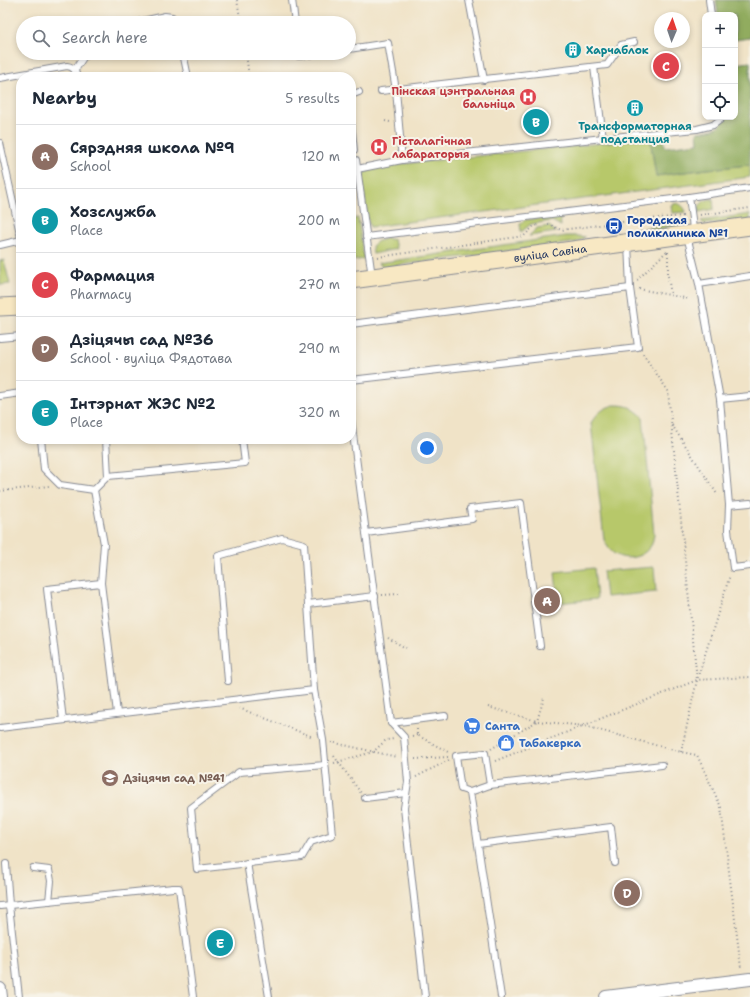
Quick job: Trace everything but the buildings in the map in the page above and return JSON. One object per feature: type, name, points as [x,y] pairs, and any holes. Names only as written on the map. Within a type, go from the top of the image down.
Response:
[{"type":"street","name":"вуліца Савіча","points":[[356,279],[750,226]]},
{"type":"street","points":[[0,307],[16,306]]},
{"type":"street","points":[[606,997],[746,979]]},
{"type":"street","points":[[0,989],[1,997]]},
{"type":"lane","points":[[292,0],[294,16]]},
{"type":"lane","points":[[469,0],[484,80]]},
{"type":"lane","points":[[709,0],[711,12]]},
{"type":"lane","points":[[381,91],[607,65],[621,45],[634,42]]},
{"type":"lane","points":[[356,48],[388,43],[396,90],[402,160]]},
{"type":"lane","points":[[77,72],[83,60]]},
{"type":"lane","points":[[184,60],[187,72]]},
{"type":"lane","points":[[34,72],[67,66],[72,66],[75,72]]},
{"type":"lane","points":[[594,67],[603,138]]},
{"type":"lane","points":[[0,78],[16,75]]},
{"type":"lane","points":[[356,93],[360,92]]},
{"type":"lane","points":[[357,168],[402,160],[697,129],[713,125],[720,120]]},
{"type":"lane","points":[[0,143],[16,216]]},
{"type":"lane","points":[[356,160],[372,277]]},
{"type":"lane","points":[[366,237],[689,197],[750,188]]},
{"type":"lane","points":[[689,197],[692,219],[690,234],[720,399],[729,505],[728,530],[733,568],[750,566]]},
{"type":"lane","points":[[0,245],[16,240]]},
{"type":"lane","points":[[356,379],[638,347],[630,288],[628,243]]},
{"type":"lane","points":[[699,284],[750,276]]},
{"type":"lane","points":[[356,323],[630,288]]},
{"type":"lane","points":[[0,338],[16,336]]},
{"type":"lane","points":[[0,396],[16,394]]},
{"type":"lane","points":[[720,399],[750,396]]},
{"type":"lane","points":[[42,444],[44,469],[60,485],[94,490]]},
{"type":"lane","points":[[106,444],[108,476]]},
{"type":"lane","points":[[94,490],[108,476],[245,463],[243,444]]},
{"type":"lane","points":[[354,444],[391,723],[404,738],[408,782],[404,808],[425,997]]},
{"type":"lane","points":[[94,490],[104,544],[101,583],[118,713]]},
{"type":"lane","points":[[366,533],[472,519],[470,509],[521,502],[540,646]]},
{"type":"lane","points":[[729,505],[750,503]]},
{"type":"lane","points":[[228,682],[218,556],[282,538],[304,544],[314,690],[323,740],[332,835],[311,842],[302,857],[197,869],[191,808],[239,772],[325,765]]},
{"type":"lane","points":[[63,720],[47,589],[101,583]]},
{"type":"lane","points":[[308,604],[375,596]]},
{"type":"lane","points":[[0,728],[314,690]]},
{"type":"lane","points":[[391,723],[445,716]]},
{"type":"lane","points":[[490,785],[485,753],[456,756],[461,789],[470,792],[490,785],[662,765]]},
{"type":"lane","points":[[470,792],[501,997]]},
{"type":"lane","points":[[364,798],[406,794]]},
{"type":"lane","points":[[478,844],[611,827],[615,863]]},
{"type":"lane","points":[[247,863],[269,997]]},
{"type":"lane","points":[[6,864],[19,997]]},
{"type":"lane","points":[[33,868],[49,870],[51,881],[49,901]]},
{"type":"lane","points":[[0,906],[178,888],[193,997]]},
{"type":"path","points":[[237,0],[240,16]]},
{"type":"path","points":[[247,60],[248,72]]},
{"type":"path","points":[[370,258],[524,236],[534,226],[550,224],[561,230],[750,208]]},
{"type":"path","points":[[630,288],[668,250],[668,276],[671,296]]},
{"type":"path","points":[[630,288],[690,299]]},
{"type":"path","points":[[638,347],[668,391],[697,680]]},
{"type":"path","points":[[672,424],[717,494]]},
{"type":"path","points":[[0,491],[60,485]]},
{"type":"path","points":[[681,752],[697,680],[733,568]]},
{"type":"path","points":[[375,596],[399,594]]},
{"type":"path","points":[[380,637],[386,636],[406,648]]},
{"type":"path","points":[[486,764],[697,680],[750,677]]},
{"type":"path","points":[[485,753],[537,721],[544,698]]},
{"type":"path","points":[[220,701],[323,740],[373,752],[406,759],[456,756]]},
{"type":"path","points":[[488,707],[537,721],[584,726],[697,755],[721,807],[746,979]]},
{"type":"path","points":[[416,720],[418,735],[456,756]]},
{"type":"path","points":[[323,740],[364,798]]},
{"type":"path","points":[[325,765],[373,752],[386,740]]},
{"type":"path","points":[[408,782],[456,756]]},
{"type":"green space","points":[[716,0],[750,0],[750,38],[738,40],[738,12],[718,12]]},
{"type":"green space","points":[[750,62],[750,165],[656,176],[650,138],[664,137],[665,147],[698,143],[697,132],[710,130],[717,127],[724,120],[738,120],[738,64]]},
{"type":"green space","points":[[650,138],[656,176],[750,165],[750,177],[370,227],[367,217],[363,179],[365,172],[382,166]]},
{"type":"green space","points":[[713,199],[714,209],[699,212],[699,206],[704,201]]},
{"type":"green space","points":[[677,203],[683,206],[686,212],[672,213],[671,205]]},
{"type":"green space","points":[[750,214],[750,221],[704,224],[701,221]]},
{"type":"green space","points":[[556,216],[560,218],[561,226],[552,221],[531,224],[521,232],[520,224],[525,220]]},
{"type":"green space","points":[[356,218],[358,218],[364,259],[356,260]]},
{"type":"green space","points":[[686,223],[684,226],[666,231],[644,228]]},
{"type":"green space","points":[[549,226],[556,232],[529,236],[537,228]]},
{"type":"green space","points":[[566,236],[585,237],[578,242],[384,267],[378,263]]},
{"type":"green space","points":[[387,238],[394,240],[396,249],[373,254],[372,246],[378,241]]},
{"type":"green space","points":[[4,260],[10,284],[0,285],[0,261]]},
{"type":"green space","points":[[614,405],[630,407],[643,417],[654,534],[650,547],[642,554],[631,558],[620,557],[615,554],[610,550],[604,540],[591,423],[601,411]]},
{"type":"green space","points":[[654,567],[656,592],[606,597],[603,571]]},
{"type":"green space","points":[[594,568],[597,599],[558,603],[555,572]]},
{"type":"place","name":"Харчаблок","points":[[573,50]]},
{"type":"place","name":"Фармация","points":[[666,66]]},
{"type":"place","name":"Пінская цэнтральная бальніца","points":[[528,97]]},
{"type":"place","name":"Трансформаторная подстанция","points":[[635,108]]},
{"type":"place","name":"Хозслужба","points":[[536,122]]},
{"type":"place","name":"Гісталагічная лабараторыя","points":[[379,147]]},
{"type":"place","name":"Городская поликлиника №1","points":[[614,226]]},
{"type":"place","name":"Сярэдняя школа №9","points":[[547,601]]},
{"type":"place","name":"Санта","points":[[472,726]]},
{"type":"place","name":"Табакерка","points":[[506,743]]},
{"type":"place","name":"Дзіцячы сад №41","points":[[110,778]]},
{"type":"place","name":"Дзіцячы сад №36","points":[[627,893]]},
{"type":"place","name":"Інтэрнат ЖЭС №2","points":[[220,943]]}]
